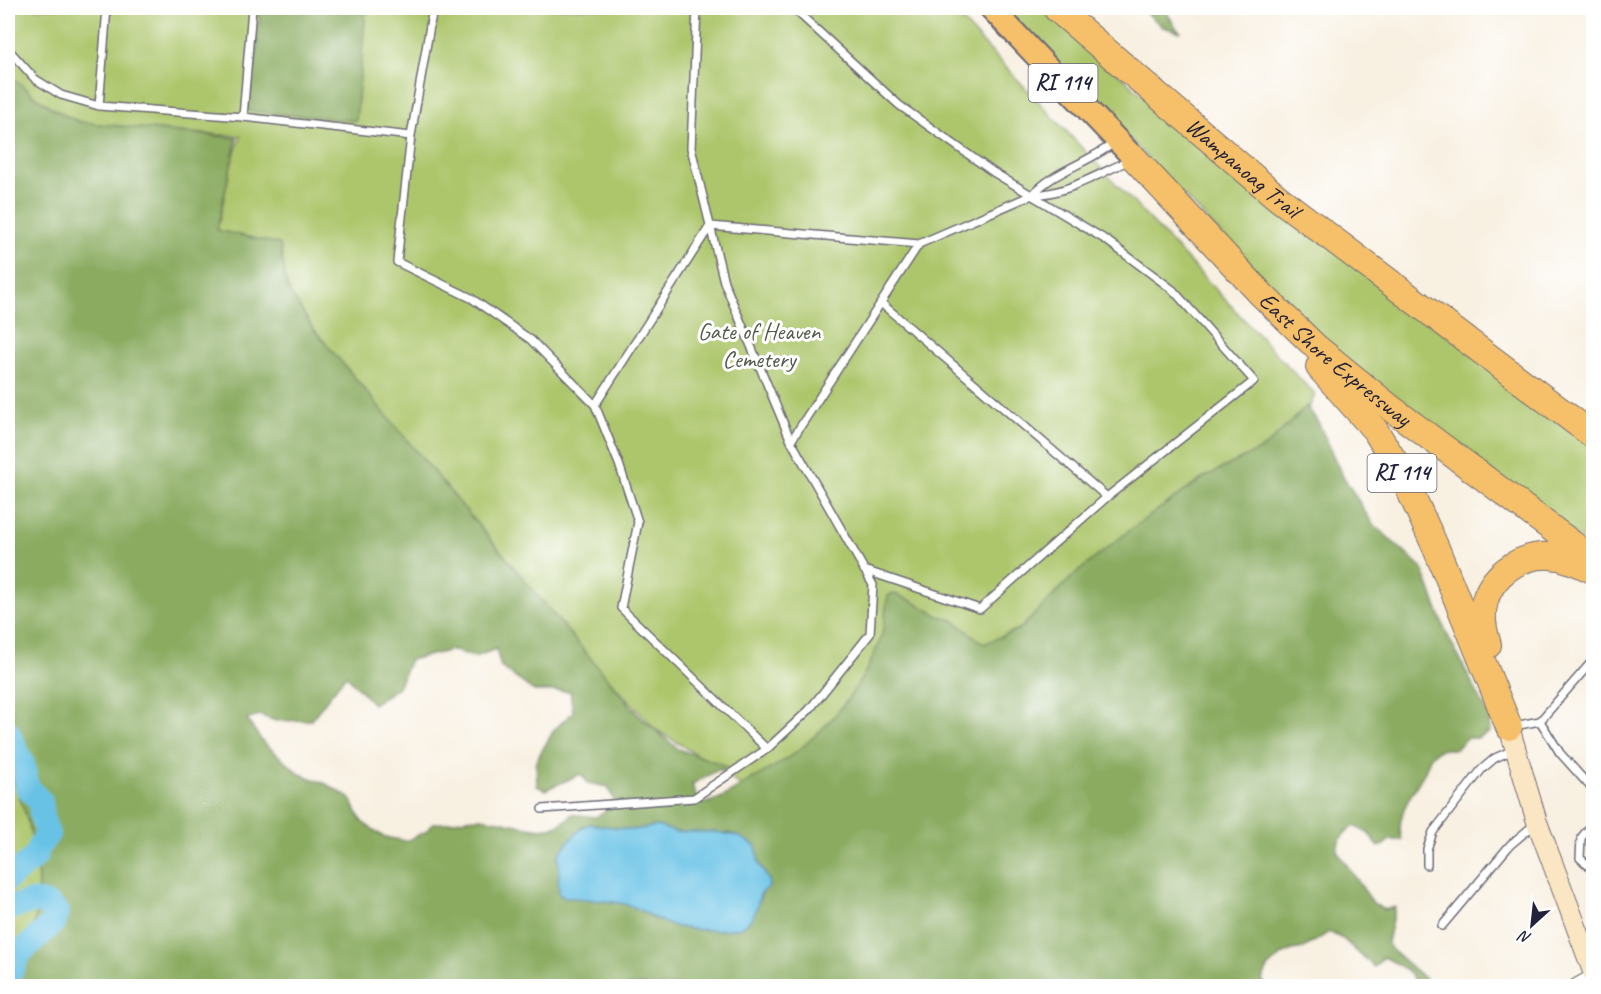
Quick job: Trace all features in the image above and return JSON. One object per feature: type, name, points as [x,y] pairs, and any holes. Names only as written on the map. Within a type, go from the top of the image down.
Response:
[{"type":"highway","name":"Wampanoag Trail","points":[[1056,8],[1258,183],[1437,318]]},
{"type":"highway","name":"RI 114","points":[[1125,149],[1229,259],[1284,328],[1366,420],[1388,449],[1407,483],[1436,548],[1512,738]]},
{"type":"highway","name":"East Shore Expressway","points":[[1229,259],[1279,313],[1347,374],[1593,560]]},
{"type":"highway","name":"RI 114","points":[[1437,318],[1593,436]]},
{"type":"highway","points":[[1437,318],[1521,368],[1593,419]]},
{"type":"highway","points":[[1512,738],[1483,622],[1484,604],[1490,588],[1506,570],[1522,561],[1540,556],[1565,558],[1593,571]]},
{"type":"main road","name":"RI 114","points":[[991,8],[1125,149]]},
{"type":"main road","name":"RI 114","points":[[1512,738],[1537,822],[1588,942],[1593,975]]},
{"type":"street","points":[[1576,987],[1593,975]]},
{"type":"lane","points":[[99,106],[107,8]]},
{"type":"lane","points":[[243,117],[252,8]]},
{"type":"lane","points":[[433,8],[411,136],[397,262],[471,298],[522,334],[595,405],[619,464],[638,522],[621,608],[767,748]]},
{"type":"lane","points":[[542,809],[694,798],[767,748],[809,710],[870,634],[873,585],[791,441],[724,282],[691,148],[697,8]]},
{"type":"lane","points":[[793,8],[899,105],[976,161],[1106,240],[1173,290],[1254,381],[1107,497],[980,609],[864,570]]},
{"type":"lane","points":[[8,49],[35,79],[61,95],[99,106],[243,117],[411,136]]},
{"type":"lane","points":[[710,226],[919,244],[1032,195],[1050,178],[1097,155],[1125,149]]},
{"type":"lane","points":[[1032,195],[1065,190],[1125,149]]},
{"type":"lane","points":[[595,405],[710,226]]},
{"type":"lane","points":[[791,441],[919,244]]},
{"type":"lane","points":[[881,303],[1107,497]]},
{"type":"lane","points":[[1427,865],[1427,849],[1433,832],[1482,769],[1495,759],[1512,738],[1539,721],[1593,659]]},
{"type":"lane","points":[[1539,721],[1560,753],[1593,791]]},
{"type":"lane","points":[[1442,926],[1510,845],[1537,822]]},
{"type":"lane","points":[[1593,822],[1581,838],[1580,848],[1580,858],[1593,871]]},
{"type":"green space","name":"Gate of Heaven Cemetery","points":[[8,8],[950,8],[1315,395],[1302,423],[997,649],[791,765],[748,792],[715,766],[655,729],[415,471],[325,353],[215,226],[215,207],[241,136],[86,127],[37,111],[8,86]]},
{"type":"green space","points":[[260,8],[366,8],[356,121],[249,111],[247,103],[257,53]]},
{"type":"green space","points":[[1004,8],[1043,8],[1199,144],[1593,447],[1593,549],[1331,349]]},
{"type":"green space","points":[[1141,8],[1164,8],[1181,32],[1163,27]]},
{"type":"green space","points":[[8,73],[42,101],[80,122],[237,138],[217,230],[280,244],[287,287],[312,327],[639,716],[678,749],[727,766],[692,784],[696,796],[703,803],[722,797],[782,762],[832,719],[852,694],[869,666],[881,637],[888,596],[893,593],[939,616],[953,620],[984,644],[1021,628],[1073,576],[1132,528],[1205,477],[1265,447],[1307,406],[1319,424],[1341,473],[1372,523],[1422,568],[1446,632],[1489,716],[1490,732],[1478,738],[1467,738],[1456,749],[1441,749],[1432,756],[1402,814],[1400,831],[1402,840],[1390,840],[1378,846],[1368,833],[1355,826],[1342,836],[1337,851],[1373,903],[1384,910],[1395,907],[1387,942],[1391,949],[1433,986],[1411,986],[1414,978],[1411,974],[1384,957],[1374,967],[1343,939],[1329,932],[1304,948],[1282,955],[1269,966],[1262,980],[1267,986],[8,986],[28,946],[34,924],[38,879],[36,857],[25,813],[8,771]],"holes":[[[496,649],[501,667],[534,691],[570,691],[573,712],[554,730],[536,761],[537,786],[545,790],[581,774],[588,783],[608,787],[615,804],[596,817],[572,814],[562,823],[551,828],[540,829],[488,819],[470,818],[433,823],[427,831],[406,841],[384,837],[362,822],[350,798],[326,784],[300,774],[262,741],[247,720],[259,715],[276,721],[311,720],[346,675],[373,704],[398,687],[410,660],[452,650],[475,657]],[[583,826],[633,830],[657,826],[688,834],[729,833],[757,850],[759,864],[769,880],[751,916],[741,926],[726,930],[682,927],[667,923],[625,904],[560,896],[558,857]]]},
{"type":"green space","points":[[8,573],[100,935],[8,986]]},
{"type":"water","points":[[589,824],[633,830],[657,826],[675,832],[717,832],[738,836],[755,845],[759,864],[769,880],[769,887],[760,894],[755,913],[747,923],[721,930],[678,927],[664,923],[624,904],[560,896],[558,857],[572,838]]},
{"type":"waterway","points":[[8,732],[23,764],[27,787],[41,802],[41,815],[48,834],[39,846],[36,856],[8,879]]},
{"type":"waterway","points":[[8,907],[40,902],[57,912],[55,921],[19,954],[8,978]]}]
